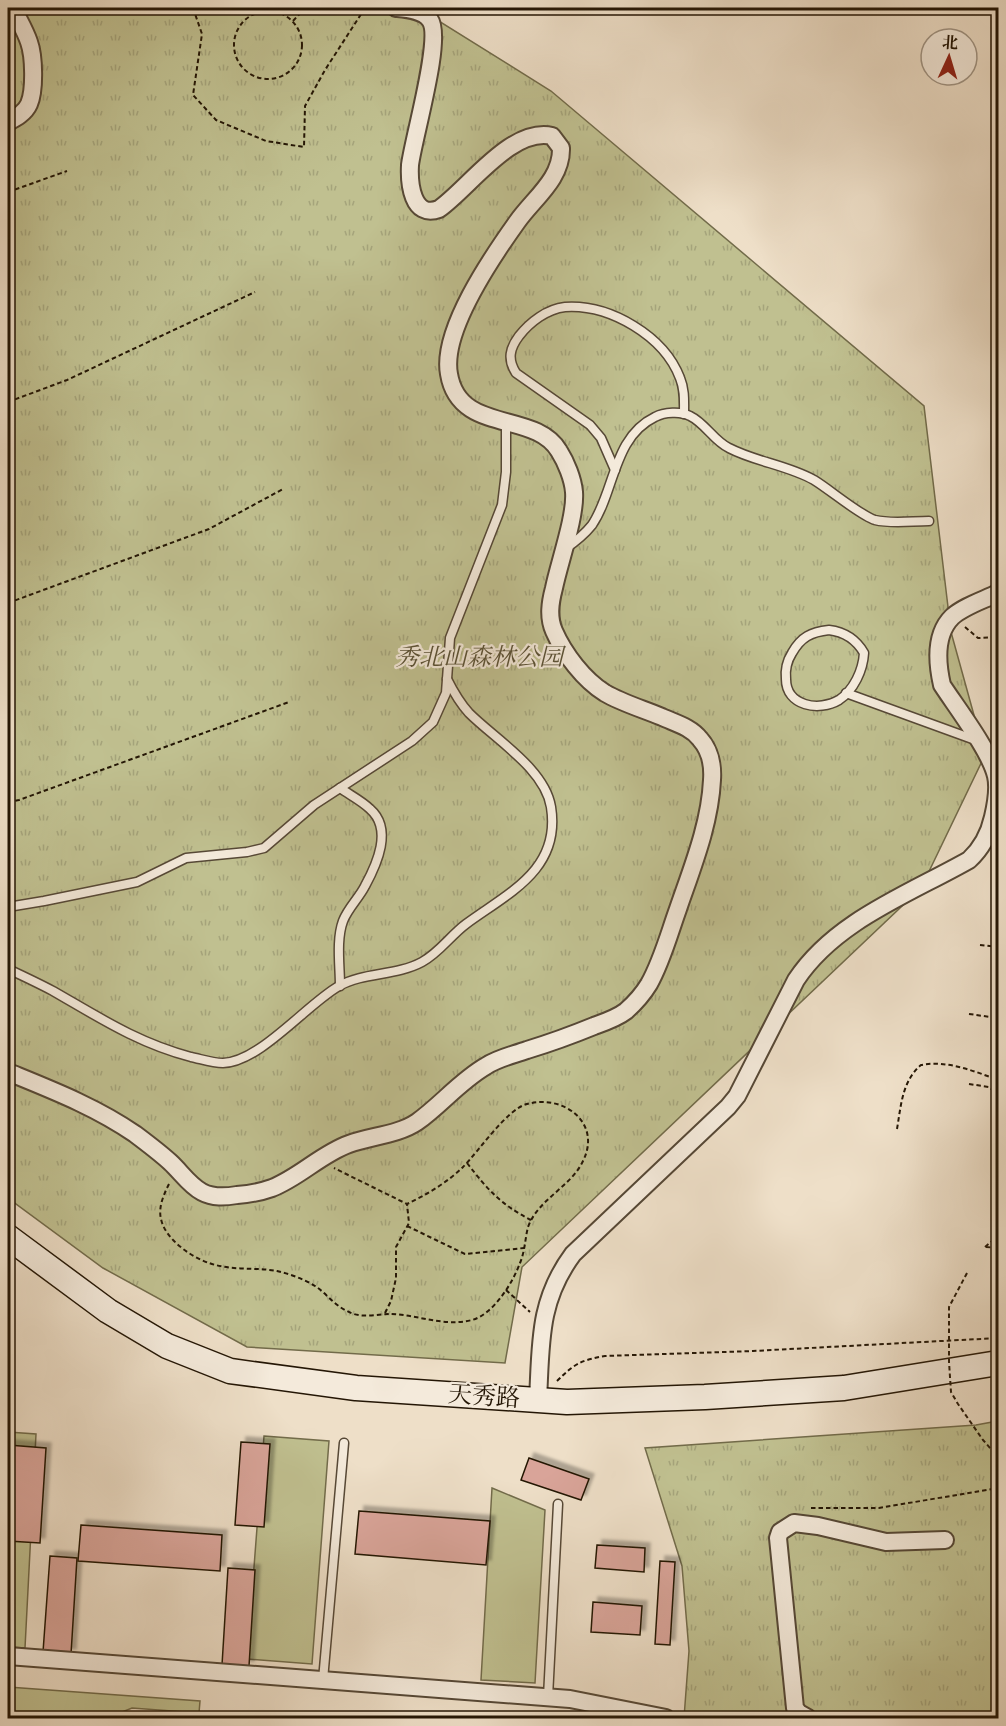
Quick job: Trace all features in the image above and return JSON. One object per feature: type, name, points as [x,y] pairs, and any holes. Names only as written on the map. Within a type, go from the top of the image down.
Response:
[{"type":"main road","name":"天秀路","points":[[8,1237],[108,1311],[167,1346],[230,1371],[356,1388],[567,1402],[705,1397],[843,1388],[999,1363]]},
{"type":"street","points":[[8,122],[21,114],[30,102],[33,66],[29,42],[13,8]]},
{"type":"street","points":[[8,1072],[95,1110],[135,1134],[199,1191],[212,1196],[232,1196],[272,1188],[345,1145],[411,1126],[454,1089],[490,1063],[574,1034],[623,1013],[640,998],[661,958],[695,858],[708,808],[712,780],[710,758],[698,736],[684,726],[600,690],[578,668],[552,627],[550,613],[574,495],[571,478],[561,454],[547,437],[539,432],[506,423],[476,411],[458,395],[449,376],[449,348],[455,327],[484,272],[518,220],[551,181],[558,169],[561,148],[552,136],[534,135],[495,159],[439,209],[426,210],[419,206],[412,195],[410,165],[430,68],[433,31],[426,15],[396,8]]},
{"type":"street","points":[[538,1400],[544,1311],[561,1270],[573,1254],[737,1096],[796,980],[808,962],[821,949],[853,924],[969,860],[979,850],[991,825],[997,789],[996,777],[991,762],[942,685],[938,652],[945,628],[955,616],[972,604],[999,593]]},
{"type":"street","points":[[808,1719],[798,1713],[795,1708],[778,1538],[780,1532],[794,1523],[818,1526],[886,1542],[945,1540]]},
{"type":"street","points":[[8,1656],[570,1699],[666,1719]]},
{"type":"lane","points":[[615,470],[601,438],[590,425],[516,373],[511,365],[512,345],[527,326],[546,314],[564,307],[611,314],[635,326],[666,353],[680,377],[684,392],[684,414]]},
{"type":"lane","points":[[562,551],[581,538],[592,524],[605,499],[626,444],[642,425],[656,416],[668,414],[691,416],[725,447],[811,479],[872,520],[929,521]]},
{"type":"lane","points":[[8,907],[44,902],[137,882],[186,858],[248,852],[264,848],[314,805],[412,741],[433,722],[446,693],[450,638],[502,505],[506,472],[506,423]]},
{"type":"lane","points":[[815,631],[838,631],[851,637],[860,646],[864,653],[863,663],[856,680],[846,693],[829,704],[817,706],[794,699],[787,691],[788,659],[803,638],[815,631]]},
{"type":"lane","points":[[8,969],[50,989],[134,1037],[168,1051],[221,1063],[230,1062],[248,1054],[279,1035],[320,999],[340,986],[421,963],[466,924],[512,893],[532,874],[549,844],[551,808],[543,784],[532,770],[457,699],[447,679]]},
{"type":"lane","points":[[846,693],[978,742]]},
{"type":"lane","points":[[340,788],[370,808],[381,822],[382,829],[382,840],[375,864],[342,925],[340,986]]},
{"type":"lane","points":[[323,1680],[344,1443]]},
{"type":"lane","points":[[548,1697],[558,1504]]},
{"type":"path","points":[[193,8],[202,34],[194,95],[216,120],[266,141],[304,147],[305,106],[364,8]]},
{"type":"path","points":[[292,21],[305,8]]},
{"type":"path","points":[[262,11],[284,14],[292,21],[299,31],[302,42],[301,54],[288,73],[277,78],[265,79],[244,70],[237,61],[234,51],[237,29],[243,21],[252,14],[262,11]]},
{"type":"path","points":[[8,192],[67,171]]},
{"type":"path","points":[[8,402],[67,380],[255,292]]},
{"type":"path","points":[[8,603],[209,529],[283,489]]},
{"type":"path","points":[[955,616],[970,633],[978,638],[999,637]]},
{"type":"path","points":[[8,802],[19,800],[289,702]]},
{"type":"path","points":[[980,945],[999,947]]},
{"type":"path","points":[[969,1014],[999,1018]]},
{"type":"path","points":[[897,1129],[908,1081],[921,1065],[941,1064],[966,1069],[999,1080]]},
{"type":"path","points":[[969,1084],[989,1087],[999,1094]]},
{"type":"path","points":[[177,1169],[162,1199],[161,1219],[168,1234],[196,1258],[211,1264],[277,1271],[297,1277],[316,1287],[349,1313],[409,1316],[441,1322],[471,1320],[479,1317],[506,1290],[521,1262],[529,1226],[543,1205],[570,1179],[583,1161],[588,1141],[586,1127],[574,1111],[558,1104],[539,1102],[514,1109],[467,1163],[425,1196],[407,1204]]},
{"type":"path","points":[[318,1160],[407,1204]]},
{"type":"path","points":[[467,1163],[488,1190],[507,1208],[532,1221]]},
{"type":"path","points":[[385,1314],[391,1301],[396,1278],[396,1247],[409,1223],[407,1204]]},
{"type":"path","points":[[408,1226],[465,1254],[524,1248]]},
{"type":"path","points":[[999,1236],[985,1247],[999,1248]]},
{"type":"path","points":[[967,1273],[950,1307],[951,1392],[983,1440],[999,1457]]},
{"type":"path","points":[[506,1290],[543,1324]]},
{"type":"path","points":[[538,1400],[568,1370],[584,1360],[605,1356],[999,1338]]},
{"type":"path","points":[[788,1526],[809,1508],[879,1508],[999,1488]]},
{"type":"green space","name":"秀北山森林公园","points":[[8,8],[418,8],[551,91],[924,406],[951,632],[985,755],[921,888],[522,1267],[505,1363],[247,1347],[103,1268],[8,1198]]},
{"type":"green space","points":[[998,1421],[998,1718],[684,1718],[689,1651],[682,1566],[645,1448],[976,1425]]},
{"type":"green space","points":[[8,1432],[36,1434],[25,1648],[8,1647]]},
{"type":"green space","points":[[264,1436],[329,1441],[312,1664],[247,1659]]},
{"type":"green space","points":[[492,1488],[545,1510],[535,1683],[481,1680]]},
{"type":"green space","points":[[8,1687],[200,1701],[199,1713],[132,1708],[107,1718],[8,1718]]},
{"type":"building","points":[[241,1442],[270,1444],[264,1527],[235,1525]]},
{"type":"building","points":[[8,1445],[46,1448],[40,1543],[8,1541]]},
{"type":"building","points":[[529,1458],[589,1479],[581,1500],[521,1480]]},
{"type":"building","points":[[359,1511],[490,1521],[486,1565],[355,1554]]},
{"type":"building","points":[[81,1525],[222,1535],[220,1571],[78,1561]]},
{"type":"building","points":[[597,1545],[645,1548],[644,1572],[595,1568]]},
{"type":"building","points":[[50,1556],[77,1558],[71,1654],[43,1652]]},
{"type":"building","points":[[660,1561],[675,1562],[670,1645],[655,1644]]},
{"type":"building","points":[[228,1568],[255,1570],[249,1666],[222,1665]]},
{"type":"building","points":[[593,1602],[642,1606],[640,1635],[591,1632]]}]
